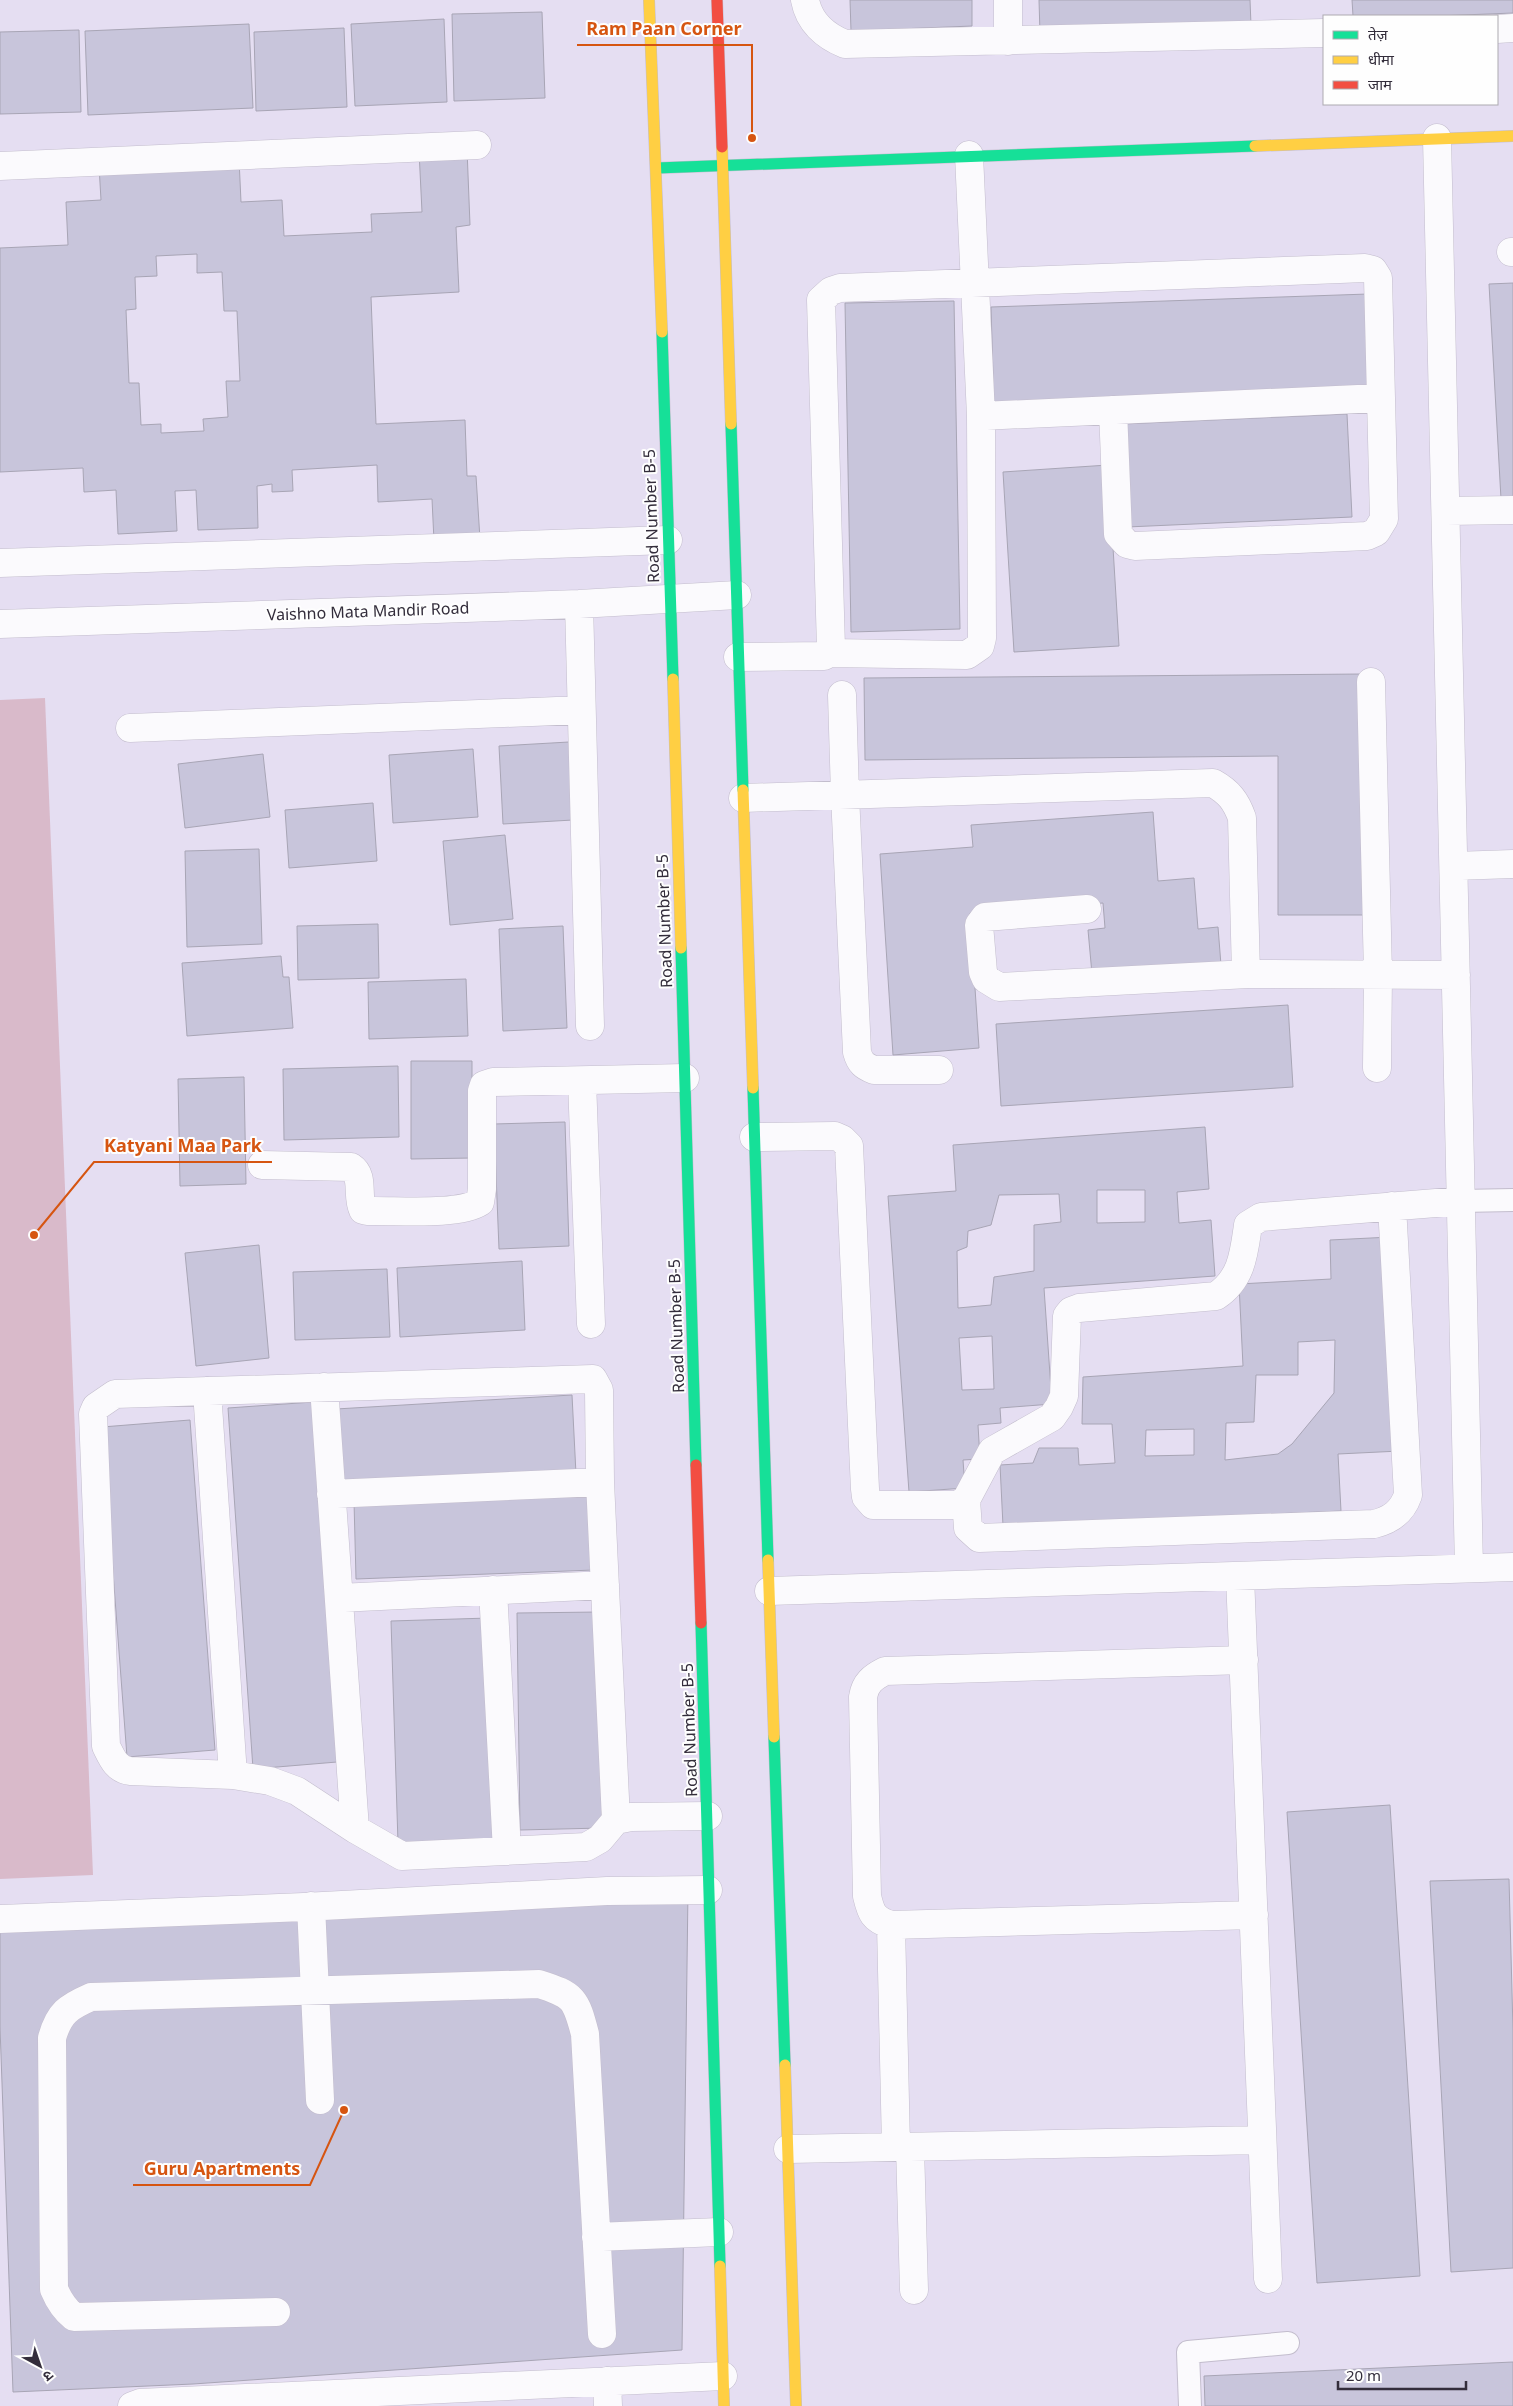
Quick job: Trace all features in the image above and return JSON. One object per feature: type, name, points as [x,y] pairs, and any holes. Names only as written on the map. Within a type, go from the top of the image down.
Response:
[{"type":"street","name":"Road Number B-5","points":[[649,0],[657,168],[724,2406]]},
{"type":"street","points":[[717,0],[796,2406]]},
{"type":"street","points":[[805,0],[810,17],[821,30],[845,44],[1323,33]]},
{"type":"street","points":[[1008,0],[1008,41]]},
{"type":"street","points":[[1498,29],[1513,28]]},
{"type":"street","points":[[657,168],[722,164],[1513,136]]},
{"type":"street","points":[[1437,138],[1470,1568]]},
{"type":"street","points":[[0,166],[476,145]]},
{"type":"street","points":[[738,657],[824,656],[829,653],[967,655],[980,646],[982,638],[981,416],[969,155]]},
{"type":"street","points":[[829,653],[832,641],[821,300],[825,295],[840,288],[1365,268],[1373,270],[1378,278],[1384,519],[1376,532],[1367,536],[1357,537],[1135,546],[1127,544],[1118,534],[1113,410]]},
{"type":"street","points":[[981,416],[1380,398]]},
{"type":"street","points":[[1446,511],[1513,510]]},
{"type":"street","points":[[0,563],[668,540]]},
{"type":"street","name":"Vaishno Mata Mandir Road","points":[[0,624],[579,604],[737,595]]},
{"type":"street","points":[[579,604],[590,1026]]},
{"type":"street","points":[[1371,682],[1378,974],[1377,1068]]},
{"type":"street","points":[[842,695],[844,795],[856,1052],[859,1060],[865,1066],[874,1070],[938,1070]]},
{"type":"street","points":[[130,728],[581,710]]},
{"type":"street","points":[[743,798],[1213,783],[1225,789],[1236,802],[1242,818],[1246,974],[1248,974]]},
{"type":"street","points":[[1454,866],[1513,864]]},
{"type":"street","points":[[1087,909],[985,917],[979,925],[982,972],[986,979],[999,987],[1248,974],[1456,975]]},
{"type":"street","points":[[262,1164],[351,1167],[359,1175],[360,1204],[363,1210],[367,1211],[455,1210],[471,1208],[480,1202],[482,1189],[482,1091],[484,1085],[493,1082],[685,1078]]},
{"type":"street","points":[[582,1081],[592,1324]]},
{"type":"street","points":[[754,1137],[835,1136],[842,1138],[849,1146],[865,1489],[869,1503],[873,1505],[957,1505],[966,1500]]},
{"type":"street","points":[[1392,1206],[1408,1495],[1404,1505],[1396,1515],[1374,1524],[979,1538],[968,1528],[966,1500],[992,1451],[1042,1423],[1052,1416],[1059,1407],[1064,1396],[1067,1316],[1071,1311],[1079,1308],[1216,1296],[1226,1289],[1240,1269],[1248,1225],[1261,1217],[1392,1206],[1461,1201]]},
{"type":"street","points":[[616,1820],[600,1482],[599,1390],[593,1379],[114,1394],[96,1407],[94,1414],[106,1746],[112,1758],[123,1770],[233,1775],[270,1781],[297,1791],[355,1830],[402,1856],[590,1846],[600,1839],[616,1820],[631,1817],[708,1829]]},
{"type":"street","points":[[324,1387],[355,1830]]},
{"type":"street","points":[[207,1391],[233,1775]]},
{"type":"street","points":[[331,1494],[600,1482]]},
{"type":"street","points":[[769,1591],[1513,1567]]},
{"type":"street","points":[[1240,1576],[1268,2279]]},
{"type":"street","points":[[338,1598],[605,1585]]},
{"type":"street","points":[[493,1590],[507,1851]]},
{"type":"street","points":[[1244,1660],[886,1671],[876,1676],[864,1687],[863,1698],[867,1896],[871,1911],[878,1921],[890,1925],[1254,1915]]},
{"type":"street","points":[[0,1919],[607,1891],[708,1890]]},
{"type":"street","points":[[311,1906],[320,2100]]},
{"type":"street","points":[[890,1925],[903,2147],[914,2290]]},
{"type":"street","points":[[276,2312],[74,2317],[66,2310],[54,2289],[52,2038],[58,2019],[73,2005],[91,1997],[539,1984],[564,1992],[578,2008],[585,2034],[602,2334]]},
{"type":"street","points":[[788,2149],[1262,2140]]},
{"type":"street","points":[[596,2237],[719,2232]]},
{"type":"street","points":[[132,2406],[140,2403],[306,2401],[607,2393],[723,2376]]},
{"type":"lane","points":[[1461,1201],[1513,1200]]},
{"type":"lane","points":[[1190,2406],[1188,2352],[1288,2344]]},
{"type":"shaded area","points":[[45,698],[93,1875],[0,1879],[0,700]]},
{"type":"building","points":[[850,0],[972,0],[972,26],[851,31]]},
{"type":"building","points":[[1039,0],[1250,0],[1251,25],[1040,34]]},
{"type":"building","points":[[1352,0],[1513,0],[1513,13],[1353,15]]},
{"type":"building","points":[[542,12],[545,98],[454,101],[452,14]]},
{"type":"building","points":[[444,19],[447,102],[355,106],[351,24]]},
{"type":"building","points":[[249,24],[253,108],[88,115],[85,31]]},
{"type":"building","points":[[344,28],[347,107],[256,111],[254,32]]},
{"type":"building","points":[[79,30],[81,112],[0,114],[0,32]]},
{"type":"building","points":[[467,149],[470,225],[456,227],[459,292],[371,297],[376,424],[465,420],[467,476],[476,476],[480,539],[434,541],[432,499],[378,502],[377,465],[292,470],[293,491],[272,492],[272,484],[257,486],[258,528],[198,530],[196,490],[175,491],[177,531],[118,534],[116,490],[84,492],[83,468],[0,472],[0,248],[68,245],[66,202],[101,200],[99,166],[239,159],[241,202],[282,200],[284,236],[372,232],[371,214],[422,212],[419,151]],"holes":[[[197,254],[197,273],[222,272],[224,311],[237,311],[240,381],[226,381],[228,417],[203,419],[204,431],[161,433],[161,424],[141,425],[139,383],[129,383],[126,310],[136,309],[135,277],[157,276],[156,256]]]},
{"type":"building","points":[[1513,283],[1513,498],[1501,499],[1489,284]]},
{"type":"building","points":[[1368,294],[1370,398],[994,411],[991,307]]},
{"type":"building","points":[[954,301],[960,629],[851,632],[845,303]]},
{"type":"building","points":[[1347,414],[1352,517],[1127,527],[1123,424]]},
{"type":"building","points":[[1108,465],[1119,646],[1014,652],[1003,472]]},
{"type":"building","points":[[1363,674],[1364,915],[1278,915],[1278,756],[865,760],[864,678]]},
{"type":"building","points":[[569,742],[573,820],[503,824],[499,746]]},
{"type":"building","points":[[473,749],[478,817],[393,823],[389,755]]},
{"type":"building","points":[[263,754],[270,817],[185,828],[178,764]]},
{"type":"building","points":[[373,803],[377,861],[289,868],[285,810]]},
{"type":"building","points":[[1153,812],[1158,881],[1194,878],[1198,929],[1218,927],[1221,965],[1092,974],[1088,930],[1105,928],[1103,903],[970,913],[979,1048],[893,1055],[880,854],[973,847],[971,825]]},
{"type":"building","points":[[505,835],[513,919],[450,925],[443,841]]},
{"type":"building","points":[[259,849],[262,944],[187,947],[185,851]]},
{"type":"building","points":[[378,924],[379,978],[298,980],[297,926]]},
{"type":"building","points":[[563,926],[567,1028],[503,1031],[499,929]]},
{"type":"building","points":[[281,956],[283,977],[289,977],[293,1028],[187,1036],[182,963]]},
{"type":"building","points":[[466,979],[468,1036],[369,1039],[368,982]]},
{"type":"building","points":[[1288,1005],[1293,1087],[1001,1106],[996,1024]]},
{"type":"building","points":[[411,1061],[472,1061],[472,1158],[411,1159]]},
{"type":"building","points":[[398,1066],[399,1137],[284,1140],[283,1069]]},
{"type":"building","points":[[244,1077],[246,1184],[180,1186],[178,1079]]},
{"type":"building","points":[[565,1122],[569,1246],[499,1249],[494,1124]]},
{"type":"building","points":[[1205,1127],[1209,1189],[1177,1192],[1179,1223],[1211,1220],[1215,1276],[1044,1288],[1052,1404],[1000,1408],[1001,1423],[978,1425],[980,1459],[963,1460],[965,1488],[909,1492],[888,1196],[956,1191],[953,1145]],"holes":[[[1097,1190],[1145,1190],[1145,1222],[1097,1223]],[[1059,1194],[1061,1222],[1034,1225],[1034,1271],[994,1277],[991,1305],[958,1308],[957,1251],[967,1247],[968,1231],[991,1225],[999,1195]],[[992,1336],[994,1389],[962,1390],[959,1338]]]},
{"type":"building","points":[[1391,1237],[1400,1451],[1338,1454],[1341,1511],[1003,1526],[1000,1465],[1033,1463],[1039,1448],[1078,1448],[1079,1465],[1115,1463],[1112,1424],[1082,1424],[1083,1377],[1243,1366],[1239,1284],[1331,1279],[1330,1240]],"holes":[[[1335,1340],[1334,1393],[1292,1444],[1278,1454],[1225,1460],[1226,1423],[1254,1422],[1256,1375],[1298,1375],[1298,1342]],[[1194,1429],[1194,1455],[1145,1456],[1146,1430]]]},
{"type":"building","points":[[259,1245],[269,1358],[196,1366],[185,1253]]},
{"type":"building","points":[[522,1261],[525,1330],[400,1337],[397,1268]]},
{"type":"building","points":[[387,1269],[390,1337],[295,1340],[293,1272]]},
{"type":"building","points":[[572,1395],[576,1474],[340,1487],[336,1409]]},
{"type":"building","points":[[313,1402],[337,1762],[253,1769],[228,1408]]},
{"type":"building","points":[[190,1420],[215,1750],[127,1757],[102,1427]]},
{"type":"building","points":[[591,1492],[594,1570],[356,1579],[354,1501]]},
{"type":"building","points":[[599,1612],[602,1828],[520,1830],[517,1613]]},
{"type":"building","points":[[489,1618],[495,1839],[398,1843],[391,1621]]},
{"type":"building","points":[[1390,1805],[1420,2276],[1317,2283],[1287,1812]]},
{"type":"building","points":[[1509,1879],[1513,2030],[1513,2268],[1451,2272],[1430,1881]]},
{"type":"building","points":[[688,1890],[682,2350],[193,2384],[13,2392],[0,2027],[0,1928]]},
{"type":"building","points":[[1513,2362],[1513,2406],[1205,2406],[1204,2376]]},
{"type":"traffic: fast","points":[[657,168],[1255,146]]},
{"type":"traffic: fast","points":[[662,332],[673,679]]},
{"type":"traffic: fast","points":[[731,424],[743,790]]},
{"type":"traffic: fast","points":[[681,948],[696,1465]]},
{"type":"traffic: fast","points":[[753,1088],[768,1560]]},
{"type":"traffic: fast","points":[[701,1623],[720,2266]]},
{"type":"traffic: fast","points":[[774,1737],[785,2065]]},
{"type":"traffic: slow","points":[[649,0],[662,332]]},
{"type":"traffic: slow","points":[[1255,146],[1513,136]]},
{"type":"traffic: slow","points":[[722,147],[731,424]]},
{"type":"traffic: slow","points":[[673,679],[681,948]]},
{"type":"traffic: slow","points":[[743,790],[753,1088]]},
{"type":"traffic: slow","points":[[768,1560],[774,1737]]},
{"type":"traffic: slow","points":[[785,2065],[796,2406]]},
{"type":"traffic: slow","points":[[720,2266],[724,2406]]},
{"type":"traffic: jam","points":[[717,0],[722,147]]},
{"type":"traffic: jam","points":[[696,1465],[701,1623]]},
{"type":"place","name":"Ram Paan Corner","points":[[752,138]]},
{"type":"place","name":"Katyani Maa Park","points":[[34,1235]]},
{"type":"place","name":"Guru Apartments","points":[[344,2110]]}]
